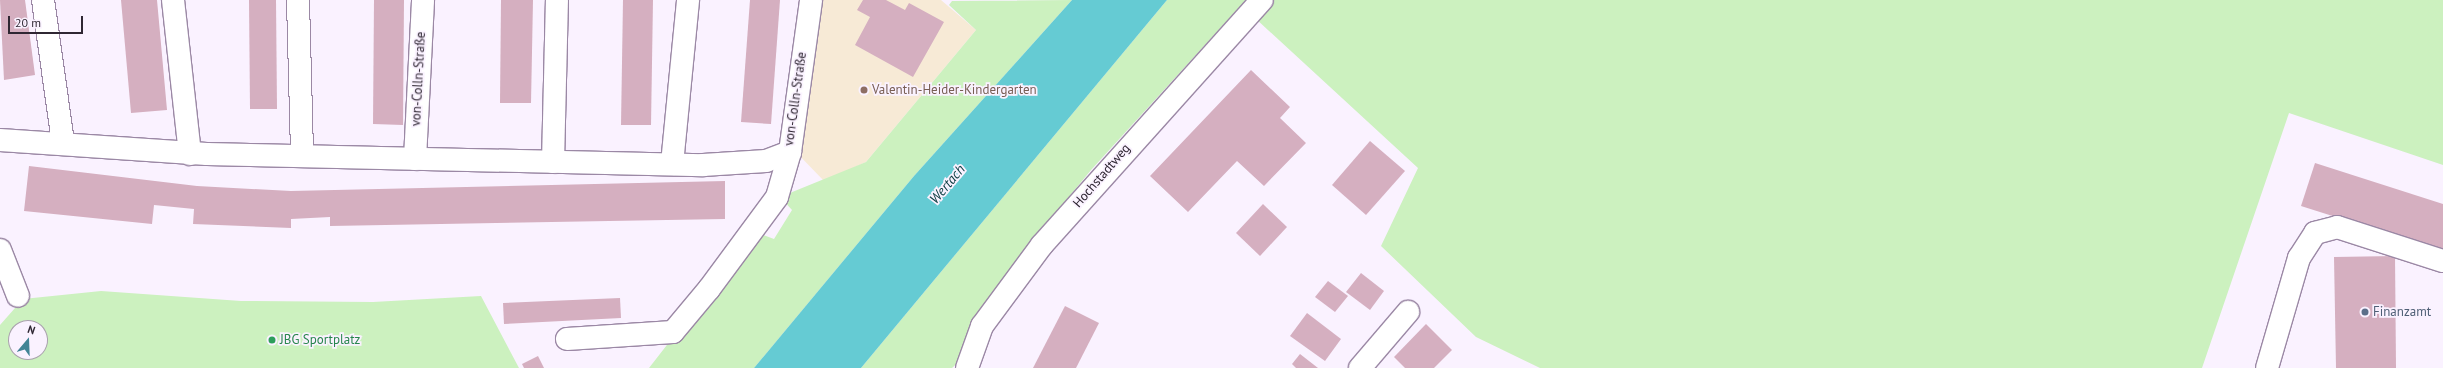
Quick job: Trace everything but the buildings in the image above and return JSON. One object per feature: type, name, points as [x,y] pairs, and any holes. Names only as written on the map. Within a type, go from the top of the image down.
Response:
[{"type":"street","points":[[43,0],[63,142]]},
{"type":"street","points":[[172,0],[190,154]]},
{"type":"street","points":[[298,0],[302,156]]},
{"type":"street","name":"von-Colln-Straße","points":[[415,159],[423,0]]},
{"type":"street","points":[[553,162],[557,0]]},
{"type":"street","points":[[672,164],[688,0]]},
{"type":"street","name":"von-Colln-Straße","points":[[0,140],[63,142],[190,154],[672,164],[766,161],[790,152],[811,0]]},
{"type":"street","name":"Hochstadtweg","points":[[965,364],[982,326],[1042,245],[1262,0]]},
{"type":"street","points":[[567,339],[673,332],[709,289],[777,197],[790,152]]},
{"type":"street","points":[[2267,368],[2299,258],[2315,233],[2337,227],[2443,261]]},
{"type":"street","points":[[0,250],[18,296]]},
{"type":"street","points":[[1360,368],[1408,312]]},
{"type":"shaded area","name":"Valentin-Heider-Kindergarten","points":[[815,0],[941,0],[976,30],[866,162],[824,181],[794,150]]},
{"type":"green space","points":[[1072,0],[914,176],[754,368],[649,368],[755,232],[774,239],[792,210],[780,197],[866,162],[976,30],[949,5],[952,1]]},
{"type":"green space","points":[[1167,0],[1246,0],[1091,170],[1031,243],[965,356],[952,368],[861,368]]},
{"type":"green space","points":[[1271,0],[2443,0],[2443,165],[2289,113],[2202,368],[1540,368],[1476,337],[1381,246],[1418,168],[1255,18]]},
{"type":"green space","name":"JBG Sportplatz","points":[[101,291],[241,301],[373,302],[481,296],[519,368],[0,368],[0,325],[23,299]]},
{"type":"water","name":"Wertach","points":[[1072,0],[1167,0],[861,368],[754,368],[914,176]]},
{"type":"place","name":"Valentin-Heider-Kindergarten","points":[[864,90]]},
{"type":"place","name":"Finanzamt","points":[[2365,312]]},
{"type":"place","name":"JBG Sportplatz","points":[[272,340]]}]
